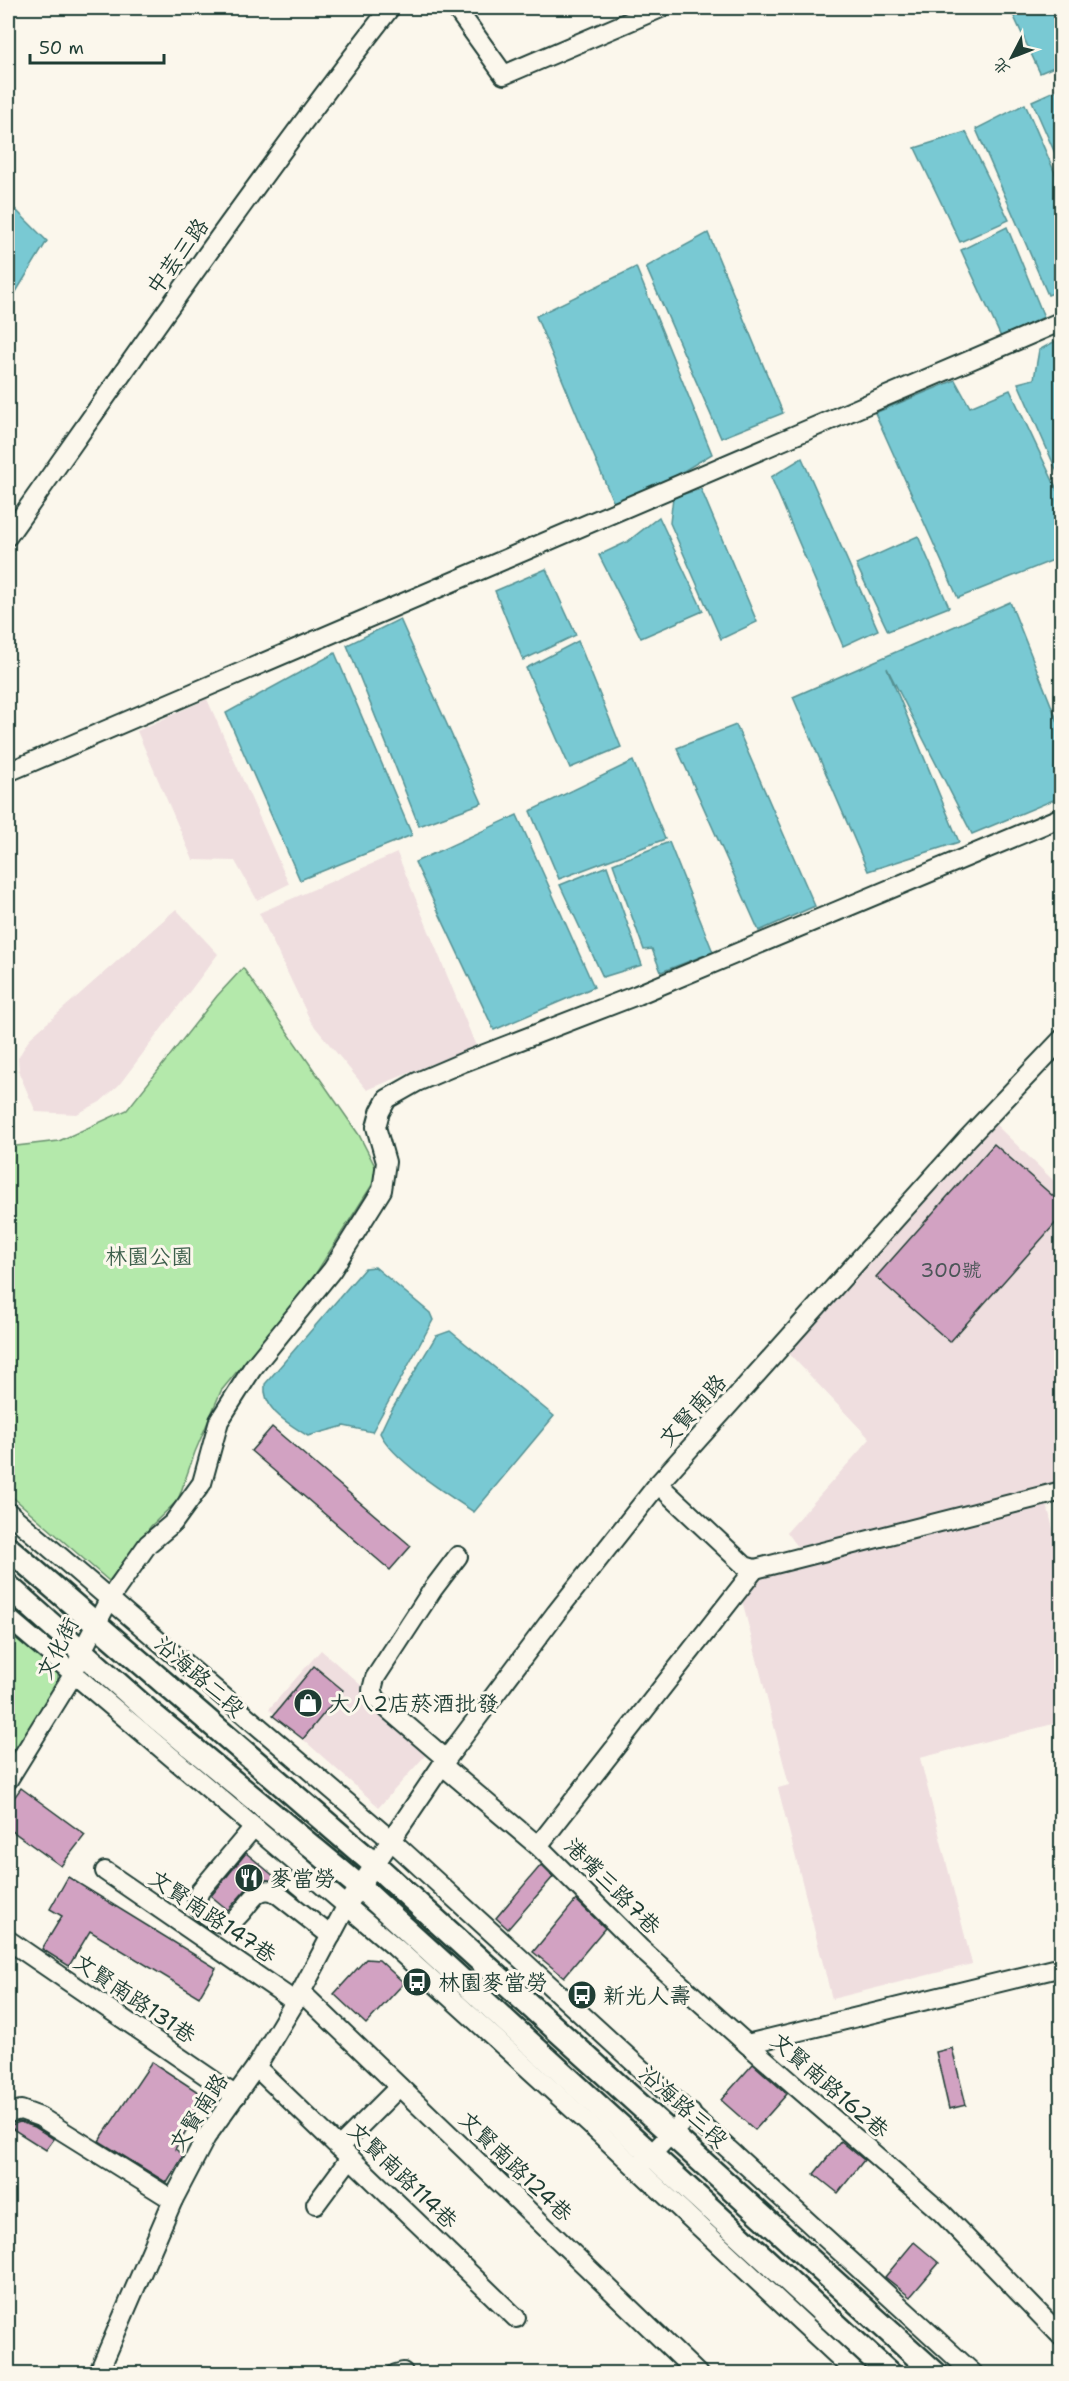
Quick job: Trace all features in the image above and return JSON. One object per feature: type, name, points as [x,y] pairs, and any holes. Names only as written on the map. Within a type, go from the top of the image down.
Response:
[{"type":"main road","name":"沿海路二段","points":[[8,1548],[375,1865]]},
{"type":"main road","points":[[8,1586],[153,1715],[360,1887],[644,2162],[890,2373]]},
{"type":"main road","name":"沿海路三段","points":[[375,1865],[936,2373]]},
{"type":"street","name":"中芸三路","points":[[8,536],[242,207],[390,8]]},
{"type":"street","points":[[456,8],[504,75],[661,8]]},
{"type":"street","points":[[8,772],[1062,321]]},
{"type":"street","name":"文化街","points":[[8,1780],[73,1675],[82,1651],[110,1598],[148,1544],[173,1523],[202,1483],[219,1421],[252,1369],[332,1270],[382,1190],[386,1162],[376,1127],[387,1099],[417,1082],[464,1062],[638,995],[1062,817]]},
{"type":"street","name":"文賢南路","points":[[98,2373],[173,2200],[206,2137],[256,2067],[346,1907],[444,1762],[556,1613],[658,1484],[967,1139],[1062,1039]]},
{"type":"street","points":[[658,1484],[745,1566],[755,1569],[1062,1491]]},
{"type":"street","name":"沿海路二段","points":[[8,1512],[392,1841]]},
{"type":"street","points":[[444,1762],[376,1699],[372,1690],[375,1678],[386,1660],[458,1556]]},
{"type":"street","points":[[538,1846],[755,1569]]},
{"type":"street","points":[[8,1618],[644,2162],[857,2373]]},
{"type":"street","name":"港嘴三路7巷","points":[[444,1762],[538,1846],[641,1949],[747,2044]]},
{"type":"street","points":[[253,1828],[200,1891],[197,1899],[202,1911],[216,1922],[225,1924],[234,1920],[260,1892],[269,1890],[331,1936]]},
{"type":"street","name":"沿海路三段","points":[[392,1841],[974,2373]]},
{"type":"street","name":"文賢南路147巷","points":[[105,1871],[298,1996]]},
{"type":"street","name":"文賢南路131巷","points":[[8,1940],[236,2096]]},
{"type":"street","name":"文賢南路162巷","points":[[747,2044],[1062,1967]]},
{"type":"street","name":"文賢南路124巷","points":[[298,1996],[399,2087],[698,2373]]},
{"type":"street","name":"文賢南路162巷","points":[[747,2044],[942,2213],[1062,2337]]},
{"type":"street","name":"文賢南路114巷","points":[[256,2067],[516,2318]]},
{"type":"street","points":[[316,2204],[345,2152],[399,2087]]},
{"type":"street","points":[[8,2113],[21,2110],[40,2117],[173,2200]]},
{"type":"street","points":[[644,2162],[691,2113]]},
{"type":"street","points":[[396,2373],[403,2373]]},
{"type":"shaded area","points":[[207,699],[289,884],[257,900],[235,861],[193,860],[137,731]]},
{"type":"shaded area","points":[[397,853],[476,1046],[367,1090],[311,1022],[259,913]]},
{"type":"shaded area","points":[[176,909],[218,954],[119,1085],[100,1102],[77,1114],[36,1112],[19,1073],[18,1058],[30,1038]]},
{"type":"shaded area","points":[[991,1120],[1061,1188],[1061,1481],[798,1547],[787,1532],[870,1439],[780,1344]]},
{"type":"shaded area","points":[[1046,1500],[1061,1562],[1061,1722],[920,1758],[972,1964],[832,1999],[778,1788],[789,1785],[736,1577]]},
{"type":"shaded area","points":[[321,1650],[432,1748],[379,1807],[269,1709]]},
{"type":"green space","name":"林園公園","points":[[243,968],[359,1135],[379,1174],[309,1284],[221,1391],[195,1452],[178,1500],[151,1526],[109,1581],[8,1493],[8,1147],[59,1141],[127,1110],[217,996]]},
{"type":"green space","points":[[8,1626],[54,1666],[58,1675],[58,1683],[8,1766]]},
{"type":"water","points":[[1010,8],[1061,8],[1061,64],[1040,73]]},
{"type":"water","points":[[1061,88],[1061,167],[1032,101]]},
{"type":"water","points":[[1025,104],[1061,187],[1061,290],[1048,295],[976,129]]},
{"type":"water","points":[[966,132],[1009,220],[960,242],[915,148]]},
{"type":"water","points":[[8,202],[47,241],[8,305]]},
{"type":"water","points":[[1007,227],[1044,317],[1001,337],[961,250]]},
{"type":"water","points":[[708,233],[783,413],[721,438],[646,267]]},
{"type":"water","points":[[636,267],[712,454],[617,511],[536,316]]},
{"type":"water","points":[[1061,338],[1061,481],[1018,383],[1034,379],[1039,350]]},
{"type":"water","points":[[955,380],[970,407],[1010,390],[1061,498],[1061,557],[958,598],[875,413]]},
{"type":"water","points":[[802,458],[878,630],[843,646],[771,477]]},
{"type":"water","points":[[701,489],[757,622],[721,639],[670,523],[673,497]]},
{"type":"water","points":[[659,517],[703,611],[641,638],[599,555],[627,542]]},
{"type":"water","points":[[918,536],[949,607],[888,631],[856,564]]},
{"type":"water","points":[[546,569],[576,635],[523,660],[495,591]]},
{"type":"water","points":[[1010,602],[1061,730],[1061,793],[1056,799],[972,834],[887,668],[959,842],[868,871],[793,697]]},
{"type":"water","points":[[400,619],[482,803],[419,826],[347,645]]},
{"type":"water","points":[[578,641],[621,747],[570,768],[526,668]]},
{"type":"water","points":[[335,653],[412,835],[300,880],[226,713]]},
{"type":"water","points":[[736,725],[815,906],[759,931],[677,748]]},
{"type":"water","points":[[633,761],[665,839],[559,879],[530,811]]},
{"type":"water","points":[[517,815],[594,987],[494,1030],[415,862]]},
{"type":"water","points":[[669,842],[713,952],[661,972],[652,949],[644,950],[613,864]]},
{"type":"water","points":[[607,866],[642,965],[603,977],[560,885]]},
{"type":"water","points":[[375,1267],[430,1313],[433,1320],[372,1432],[344,1426],[308,1436],[285,1421],[272,1408],[265,1393],[265,1384],[365,1268]]},
{"type":"water","points":[[450,1331],[554,1416],[474,1512],[436,1487],[409,1465],[380,1433],[436,1336]]},
{"type":"building","points":[[994,1144],[1062,1204],[1062,1216],[950,1342],[876,1277]]},
{"type":"building","points":[[272,1427],[411,1546],[390,1570],[251,1451]]},
{"type":"building","name":"大八2店菸酒批發","points":[[314,1666],[343,1690],[303,1739],[273,1716]]},
{"type":"building","points":[[21,1788],[85,1835],[61,1866],[8,1828],[8,1806]]},
{"type":"building","points":[[246,1853],[300,1898],[283,1884],[268,1880],[250,1885],[228,1910],[211,1896]]},
{"type":"building","points":[[541,1865],[553,1877],[508,1929],[496,1918]]},
{"type":"building","points":[[68,1877],[216,1968],[199,1997],[90,1931],[69,1966],[42,1949],[62,1916],[50,1909]]},
{"type":"building","points":[[576,1900],[605,1928],[564,1977],[533,1952]]},
{"type":"building","points":[[366,1959],[379,1960],[404,1983],[366,2024],[334,1994]]},
{"type":"building","points":[[952,2048],[966,2105],[949,2109],[936,2052]]},
{"type":"building","points":[[152,2062],[198,2092],[201,2106],[175,2149],[184,2155],[167,2183],[99,2141]]},
{"type":"building","points":[[753,2064],[787,2094],[755,2130],[721,2100]]},
{"type":"building","points":[[20,2122],[35,2127],[54,2139],[46,2150],[8,2126]]},
{"type":"building","points":[[841,2141],[864,2160],[838,2193],[814,2174]]},
{"type":"building","points":[[914,2242],[939,2263],[910,2297],[885,2277]]},
{"type":"place","name":"大八2店菸酒批發","points":[[308,1703]]},
{"type":"place","name":"麥當勞","points":[[249,1878]]},
{"type":"place","name":"林園麥當勞","points":[[417,1982]]},
{"type":"place","name":"新光人壽","points":[[582,1995]]}]
